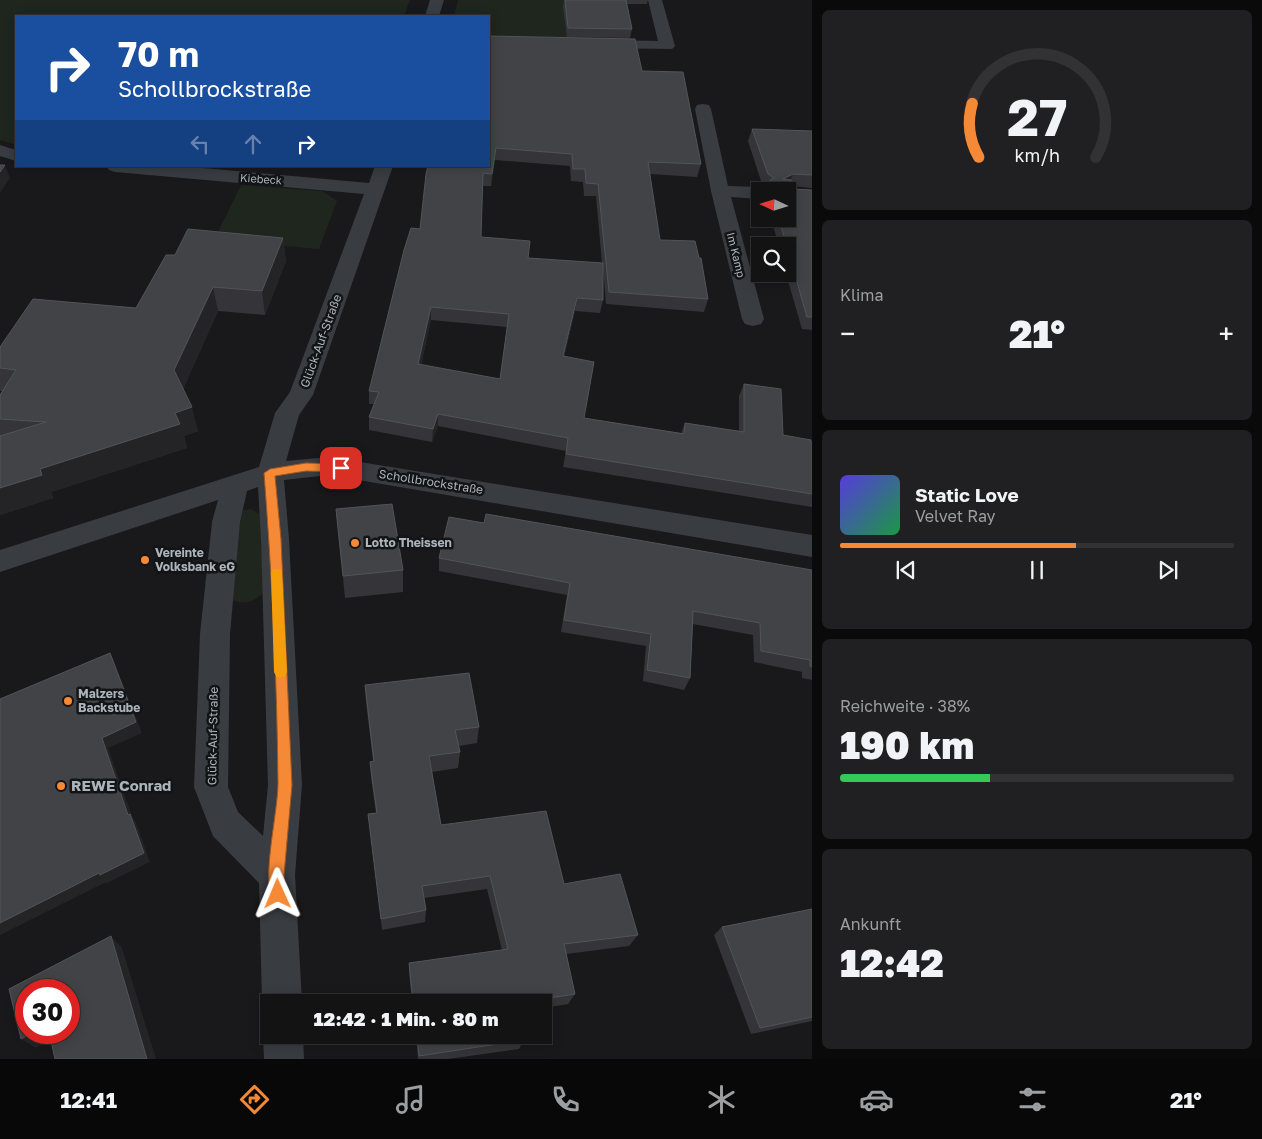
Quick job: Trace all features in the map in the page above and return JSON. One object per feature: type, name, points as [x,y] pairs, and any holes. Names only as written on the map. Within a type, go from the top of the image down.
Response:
[{"type":"street","points":[[432,15],[437,0]]},
{"type":"street","points":[[589,44],[667,46],[655,0]]},
{"type":"street","name":"Im Kamp","points":[[703,109],[720,191],[753,319]]},
{"type":"street","points":[[0,150],[15,156]]},
{"type":"street","name":"Kiebeck","points":[[126,167],[377,189]]},
{"type":"street","name":"Glück-Auf-Straße","points":[[282,994],[277,875],[285,785],[275,539],[270,473],[287,413],[301,395],[384,167]]},
{"type":"street","points":[[720,191],[751,193]]},
{"type":"street","name":"Schollbrockstraße","points":[[0,561],[270,473],[306,467],[329,466],[812,546]]},
{"type":"street","name":"Glück-Auf-Straße","points":[[235,484],[226,522],[215,634],[211,787],[225,824],[277,875]]},
{"type":"street","points":[[283,1044],[284,1059]]},
{"type":"shaded area","points":[[0,0],[410,0],[404,15],[15,15],[15,145],[0,140]]},
{"type":"shaded area","points":[[458,0],[571,0],[565,7],[568,39],[490,36],[490,15],[454,15]]},
{"type":"shaded area","points":[[241,185],[322,191],[337,201],[319,249],[214,240]]},
{"type":"shaded area","points":[[251,509],[260,514],[268,589],[257,598],[243,603],[226,597],[238,511]]},
{"type":"building","points":[[565,0],[626,0],[632,29],[568,28]]},
{"type":"building","points":[[490,36],[635,39],[642,71],[683,72],[701,164],[648,162],[660,240],[695,241],[699,258],[701,258],[708,299],[609,292],[598,184],[586,183],[585,169],[573,169],[572,154],[496,148],[492,174],[483,173],[481,237],[530,241],[528,258],[603,263],[603,300],[577,298],[563,356],[594,362],[584,418],[684,434],[685,423],[744,432],[744,384],[781,389],[783,435],[811,440],[812,442],[812,494],[566,454],[568,438],[438,414],[433,429],[369,417],[379,392],[369,391],[404,250],[411,228],[420,229],[428,167],[490,167]],"holes":[[[431,307],[509,314],[500,379],[418,364]]]},
{"type":"building","points":[[752,129],[812,131],[812,175],[793,174],[783,179],[791,180],[791,182],[771,182],[770,180],[774,178],[768,174]]},
{"type":"building","points":[[0,165],[5,165],[0,172]]},
{"type":"building","points":[[796,189],[812,190],[812,317],[807,317],[796,278],[796,237],[784,237],[782,228],[796,228]]},
{"type":"building","points":[[188,229],[283,238],[262,291],[213,287],[174,370],[192,407],[175,413],[180,424],[40,469],[42,475],[0,488],[0,436],[46,422],[0,419],[0,395],[16,370],[0,368],[0,347],[33,299],[136,308],[166,255],[175,255]]},
{"type":"building","points":[[392,504],[403,570],[343,576],[336,509]]},
{"type":"building","points":[[486,514],[812,570],[812,667],[810,666],[810,660],[761,651],[760,623],[693,611],[690,678],[647,670],[651,634],[564,620],[570,583],[439,558],[449,517],[484,523]]},
{"type":"building","name":"REWE Conrad","points":[[110,653],[136,722],[102,738],[128,815],[130,814],[144,853],[100,875],[99,873],[0,923],[0,699]]},
{"type":"building","points":[[469,673],[479,727],[455,730],[460,752],[429,756],[441,825],[546,811],[564,884],[620,874],[638,935],[564,944],[575,994],[552,998],[552,994],[412,994],[409,963],[508,949],[490,876],[422,886],[426,910],[381,919],[368,814],[377,813],[370,762],[374,761],[365,685]]},
{"type":"building","points":[[812,909],[812,1017],[760,1028],[722,927]]},
{"type":"building","points":[[111,936],[147,1059],[55,1059],[52,1044],[80,1044],[80,979],[28,979]]},
{"type":"building","points":[[15,986],[15,1014],[9,989]]},
{"type":"building","points":[[418,1044],[498,1044],[419,1056]]},
{"type":"slow traffic","points":[[277,573],[280,672]]},
{"type":"place","name":"Lotto Theissen","points":[[355,543]]},
{"type":"place","name":"Vereinte Volksbank eG","points":[[145,560]]},
{"type":"place","name":"Malzers Backstube","points":[[68,701]]},
{"type":"place","name":"REWE Conrad","points":[[61,786]]},
{"type":"route","points":[[278,894],[277,875],[285,785],[275,539],[270,473],[306,467],[329,466],[341,468]]}]
